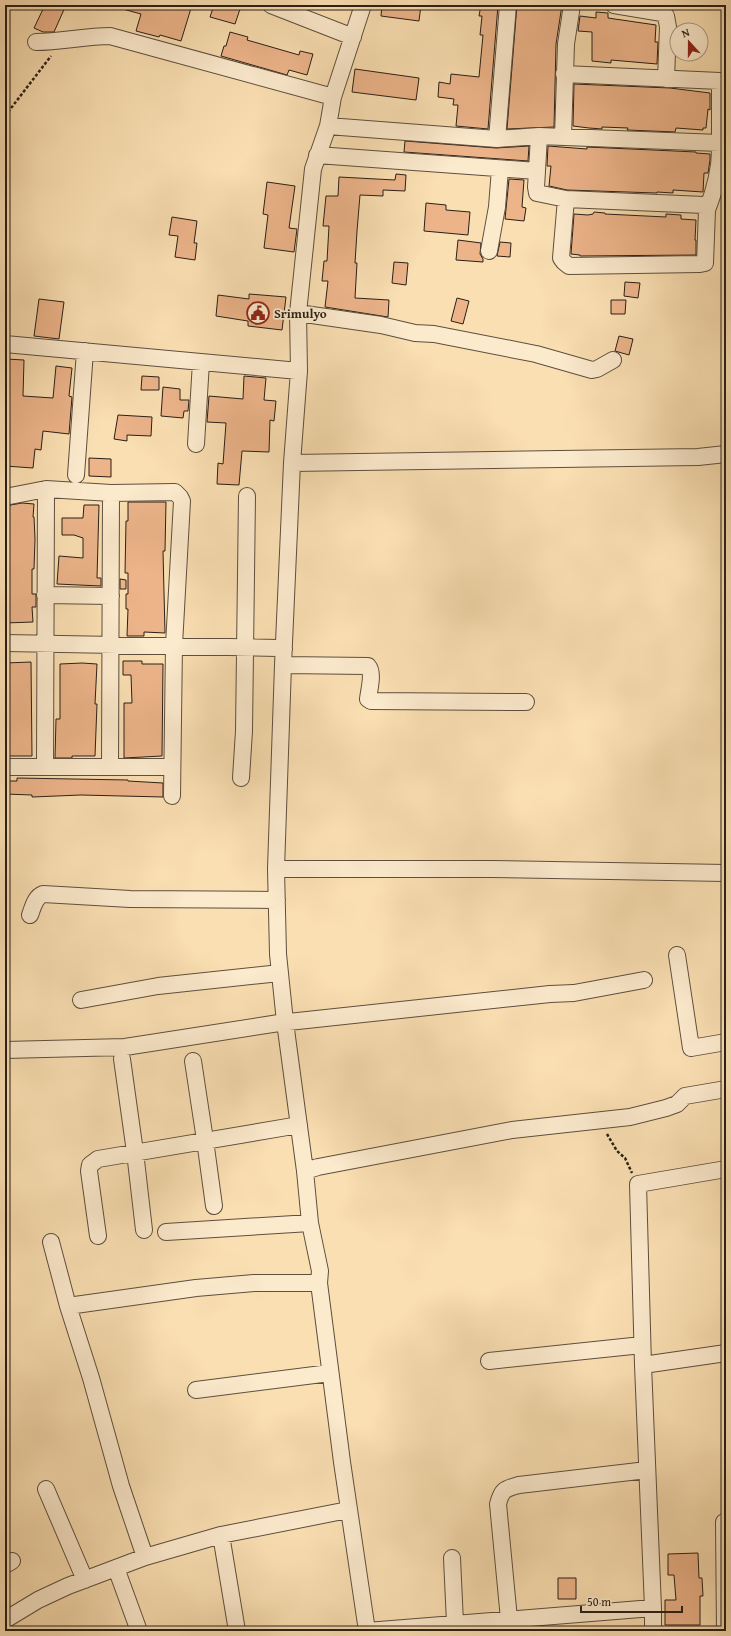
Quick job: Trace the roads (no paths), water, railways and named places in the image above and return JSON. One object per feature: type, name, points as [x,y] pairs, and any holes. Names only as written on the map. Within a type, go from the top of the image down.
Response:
[{"type":"street","points":[[271,5],[345,34]]},
{"type":"street","points":[[364,5],[345,34],[323,95],[328,126],[313,169],[291,370],[292,463],[282,654],[284,869],[267,901],[270,974],[284,1022],[299,1125],[312,1169],[310,1223],[320,1271],[319,1283],[323,1374],[348,1510],[367,1631],[653,1608]]},
{"type":"street","points":[[498,139],[508,5]]},
{"type":"street","points":[[564,137],[564,74],[566,44],[572,5]]},
{"type":"street","points":[[614,5],[666,16],[668,28],[666,79]]},
{"type":"street","points":[[36,42],[62,41],[94,36],[110,36],[323,95]]},
{"type":"street","points":[[564,74],[720,81],[720,143],[718,174],[715,189],[707,210],[704,263],[569,266],[561,258],[566,199]]},
{"type":"street","points":[[328,126],[498,139],[538,136],[720,143]]},
{"type":"street","points":[[538,136],[537,193],[566,199],[704,204],[707,210]]},
{"type":"street","points":[[317,155],[537,171]]},
{"type":"street","points":[[489,251],[497,207],[500,169]]},
{"type":"street","points":[[298,313],[381,325],[415,333],[434,334],[536,354],[592,370],[597,369],[613,360]]},
{"type":"street","points":[[5,344],[291,370]]},
{"type":"street","points":[[76,475],[85,351]]},
{"type":"street","points":[[196,444],[201,362]]},
{"type":"street","points":[[292,463],[690,457],[726,454]]},
{"type":"street","points":[[45,767],[46,490]]},
{"type":"street","points":[[5,497],[46,490],[111,493],[175,492],[180,497],[182,501],[174,645],[172,796]]},
{"type":"street","points":[[110,767],[111,493]]},
{"type":"street","points":[[241,778],[244,731],[253,647],[247,496]]},
{"type":"street","points":[[45,595],[110,596]]},
{"type":"street","points":[[5,643],[253,647],[282,654],[368,666],[370,668],[371,675],[368,699],[371,701],[526,702]]},
{"type":"street","points":[[5,767],[172,767]]},
{"type":"street","points":[[284,869],[491,869],[726,873]]},
{"type":"street","points":[[30,914],[36,899],[39,895],[43,894],[130,898],[267,901]]},
{"type":"street","points":[[677,955],[691,1048],[726,1042]]},
{"type":"street","points":[[81,1000],[158,986],[270,974]]},
{"type":"street","points":[[5,1050],[125,1047],[284,1022],[574,993],[644,980]]},
{"type":"street","points":[[122,1059],[144,1230]]},
{"type":"street","points":[[193,1061],[214,1206]]},
{"type":"street","points":[[312,1169],[512,1130],[630,1116],[666,1108],[677,1104],[685,1096],[726,1089]]},
{"type":"street","points":[[98,1236],[89,1171],[90,1165],[98,1159],[299,1125]]},
{"type":"street","points":[[653,1631],[642,1345],[638,1184],[726,1169]]},
{"type":"street","points":[[166,1232],[310,1223]]},
{"type":"street","points":[[51,1242],[68,1306],[91,1378],[121,1486],[145,1557]]},
{"type":"street","points":[[68,1306],[196,1288],[254,1283],[319,1283]]},
{"type":"street","points":[[489,1361],[642,1345]]},
{"type":"street","points":[[643,1365],[726,1353]]},
{"type":"street","points":[[196,1390],[323,1374]]},
{"type":"street","points":[[509,1619],[498,1504],[501,1493],[507,1489],[519,1485],[648,1470]]},
{"type":"street","points":[[46,1489],[85,1580]]},
{"type":"street","points":[[5,1620],[38,1600],[145,1557],[221,1535],[348,1510]]},
{"type":"street","points":[[724,1522],[725,1631]]},
{"type":"street","points":[[221,1535],[237,1631]]},
{"type":"street","points":[[452,1558],[455,1624]]},
{"type":"street","points":[[116,1568],[139,1631]]},
{"type":"place","name":"Srimulyo","points":[[258,313]]}]
